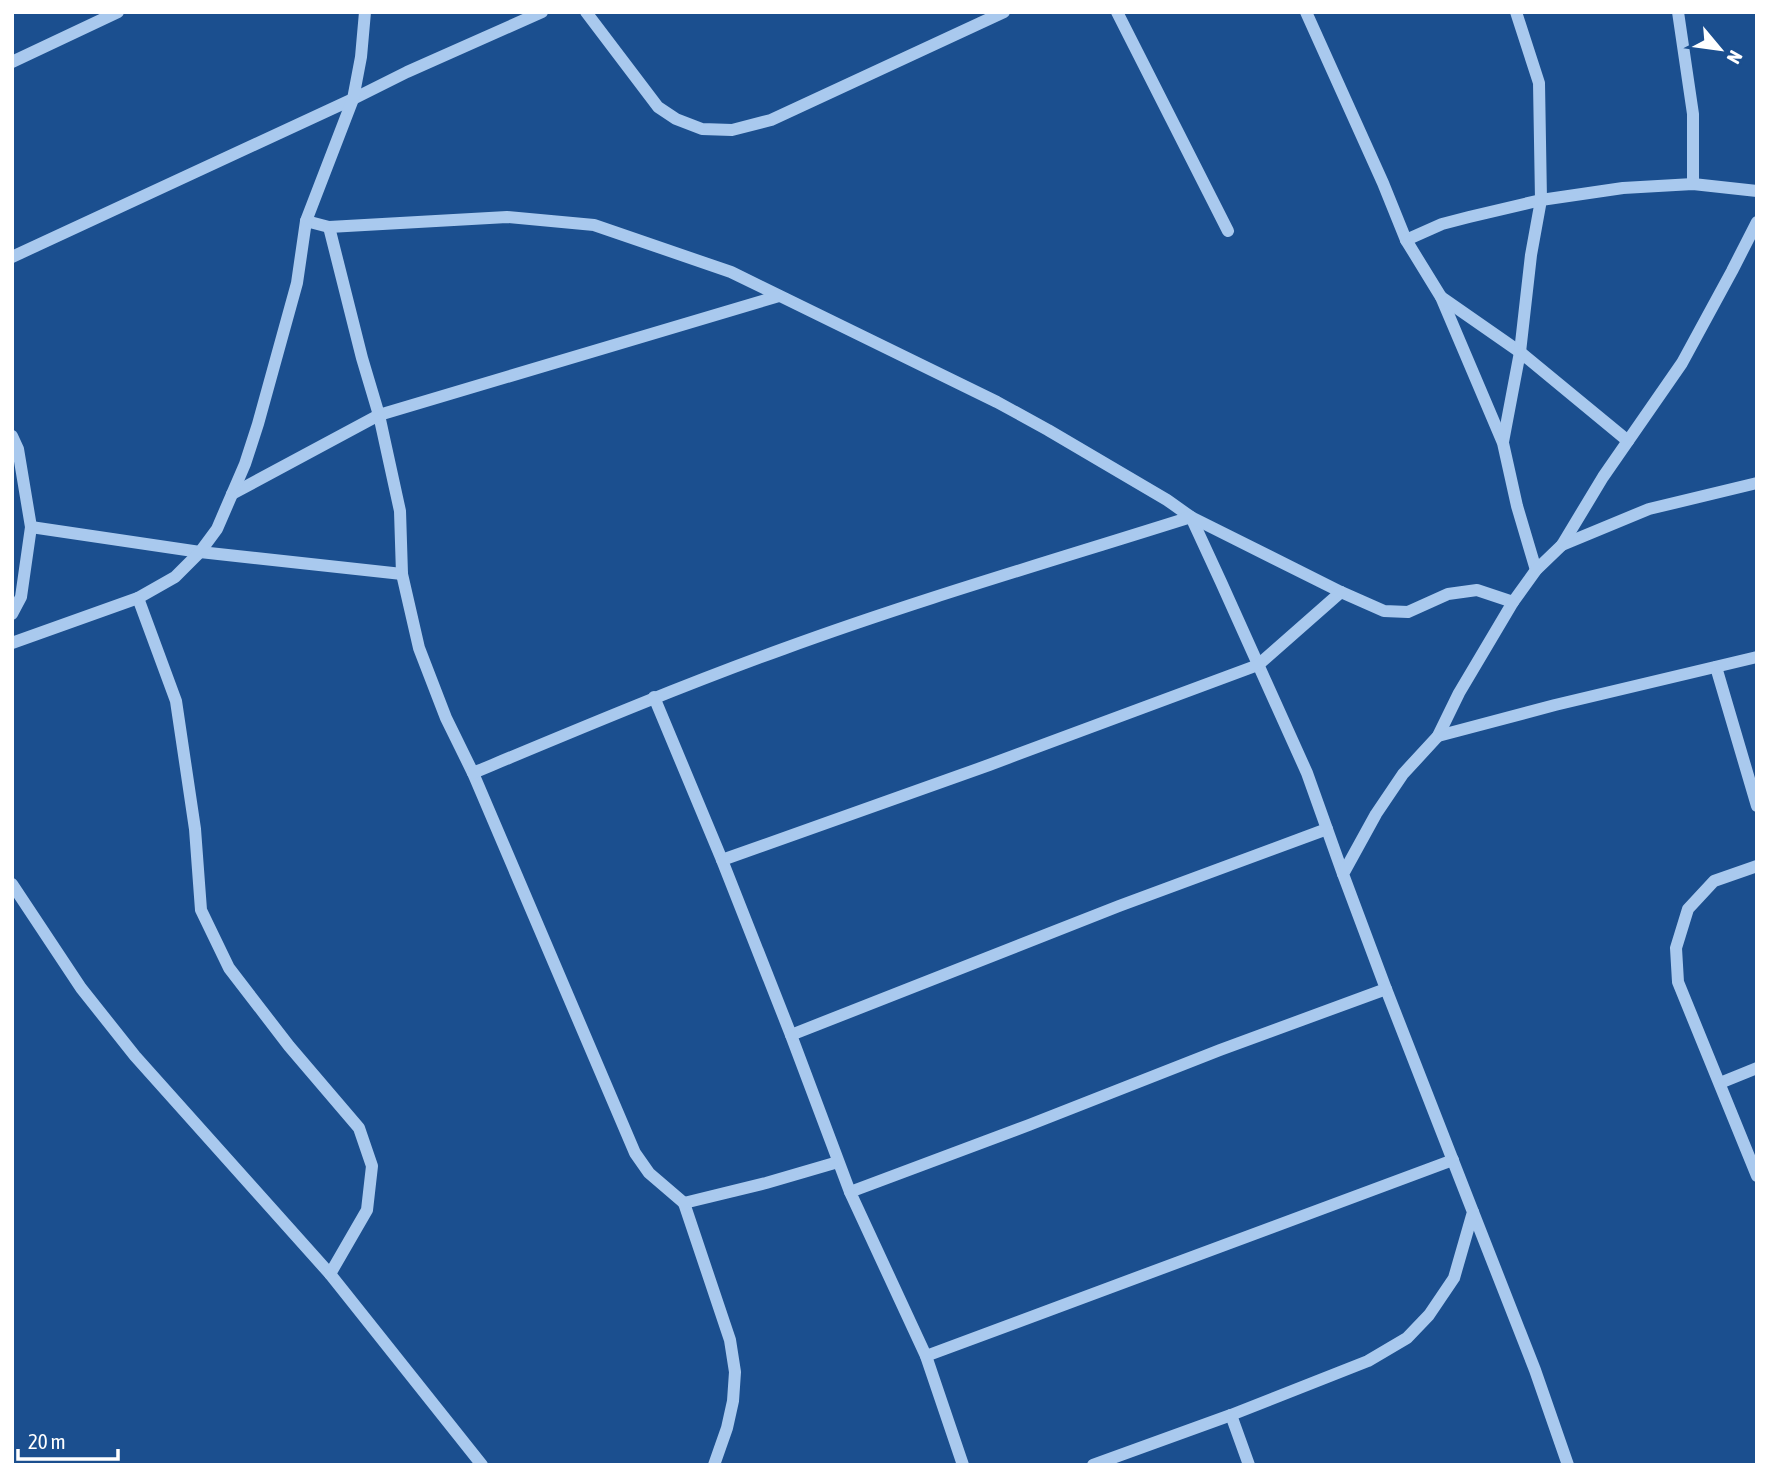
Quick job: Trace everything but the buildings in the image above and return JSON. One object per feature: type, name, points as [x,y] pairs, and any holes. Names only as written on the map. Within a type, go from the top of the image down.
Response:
[{"type":"street","points":[[12,62],[118,12]]},
{"type":"street","points":[[12,643],[138,598],[175,578],[200,552],[216,529],[258,424],[298,282],[306,221],[352,99],[361,57],[365,12]]},
{"type":"street","points":[[12,257],[418,67],[542,12]]},
{"type":"street","points":[[586,12],[658,107],[676,119],[702,129],[732,130],[771,120],[1004,12]]},
{"type":"street","points":[[1116,12],[1228,232]]},
{"type":"street","points":[[1306,12],[1406,240],[1441,297],[1503,443],[1517,506],[1536,570]]},
{"type":"street","points":[[1503,443],[1520,352],[1531,254],[1541,200],[1539,83],[1516,12]]},
{"type":"street","points":[[1678,12],[1693,114],[1693,184]]},
{"type":"street","points":[[1406,240],[1442,224],[1541,200],[1623,188],[1693,184],[1757,191]]},
{"type":"street","points":[[306,221],[329,227],[507,217],[593,225],[731,272],[1007,408],[1167,500],[1191,517],[1384,611],[1408,612],[1448,594],[1478,590],[1513,602]]},
{"type":"street","points":[[1343,874],[1376,814],[1404,774],[1438,736],[1459,693],[1513,602],[1536,570],[1562,545],[1603,477],[1682,363],[1757,222]]},
{"type":"street","points":[[329,227],[379,415],[400,511],[402,574],[419,648],[446,718],[473,773],[635,1153],[649,1173],[684,1203],[730,1340],[735,1372],[733,1401],[714,1465]]},
{"type":"street","points":[[232,494],[379,415],[779,296]]},
{"type":"street","points":[[1441,297],[1520,352],[1628,441]]},
{"type":"street","points":[[12,436],[18,449],[31,527],[21,597],[12,614]]},
{"type":"street","points":[[1562,545],[1649,509],[1757,483]]},
{"type":"street","points":[[1191,517],[1307,773],[1386,989],[1535,1370],[1568,1465]]},
{"type":"street","points":[[473,773],[653,697],[783,648],[878,615],[1191,517]]},
{"type":"street","points":[[31,527],[200,552],[402,574]]},
{"type":"street","points":[[722,860],[1258,666],[1341,592]]},
{"type":"street","points":[[138,598],[176,701],[195,829],[201,911],[229,968],[289,1046],[359,1128],[372,1166],[367,1209],[330,1275]]},
{"type":"street","points":[[1438,736],[1757,657]]},
{"type":"street","points":[[1716,667],[1757,806]]},
{"type":"street","points":[[653,697],[722,860],[850,1192],[926,1356],[963,1465]]},
{"type":"street","points":[[791,1035],[1119,906],[1327,830]]},
{"type":"street","points":[[1757,866],[1714,881],[1688,909],[1676,948],[1678,982],[1757,1177]]},
{"type":"street","points":[[12,884],[81,988],[127,1046],[330,1275],[482,1465]]},
{"type":"street","points":[[850,1192],[1386,989]]},
{"type":"street","points":[[1720,1083],[1757,1068]]},
{"type":"street","points":[[926,1356],[1453,1160]]},
{"type":"street","points":[[684,1203],[838,1162]]},
{"type":"street","points":[[1093,1465],[1368,1361],[1407,1338],[1429,1315],[1454,1278],[1473,1212]]},
{"type":"street","points":[[1231,1415],[1249,1465]]}]
